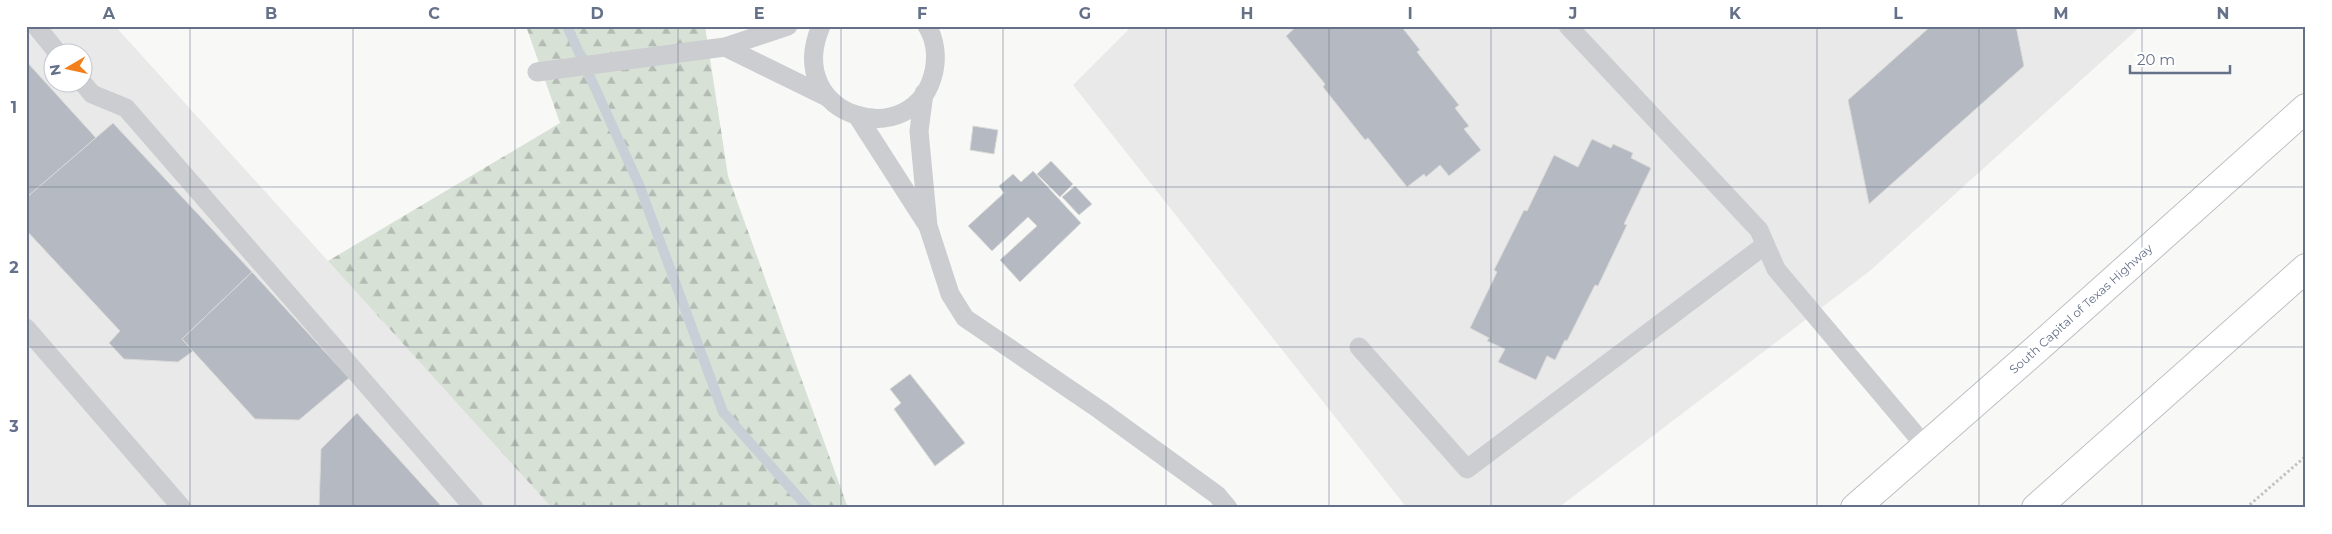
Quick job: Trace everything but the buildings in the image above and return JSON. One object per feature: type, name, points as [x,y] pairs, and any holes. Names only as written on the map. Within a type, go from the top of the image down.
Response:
[{"type":"highway","name":"South Capital of Texas Highway","points":[[1855,508],[2306,108]]},
{"type":"highway","points":[[2036,508],[2306,268]]},
{"type":"lane","points":[[36,26],[50,42]]},
{"type":"lane","points":[[537,72],[725,47],[788,26]]},
{"type":"lane","points":[[821,26],[814,44],[813,63],[817,81],[827,97],[841,110],[858,117],[876,119],[895,116],[912,106],[924,93],[932,78],[936,61],[934,45],[927,26]]},
{"type":"lane","points":[[1568,26],[1759,230],[1776,269],[1926,447]]},
{"type":"lane","points":[[725,47],[827,97]]},
{"type":"lane","points":[[90,92],[126,108],[474,508]]},
{"type":"lane","points":[[924,93],[919,131],[928,226],[950,294],[965,318],[1100,410],[1217,495],[1228,508]]},
{"type":"lane","points":[[858,117],[928,226]]},
{"type":"lane","points":[[1359,347],[1467,469],[1765,245]]},
{"type":"lane","points":[[27,331],[182,508]]},
{"type":"path","points":[[2246,508],[2306,456]]},
{"type":"shaded area","points":[[26,26],[115,26],[552,508],[26,508]]},
{"type":"shaded area","points":[[1132,26],[2141,26],[1871,270],[1558,508],[1407,508],[1073,85]]},
{"type":"green space","points":[[526,26],[705,26],[728,176],[848,508],[552,508],[328,261],[560,123]]},
{"type":"waterway","points":[[567,26],[640,187],[723,412],[808,508]]}]
